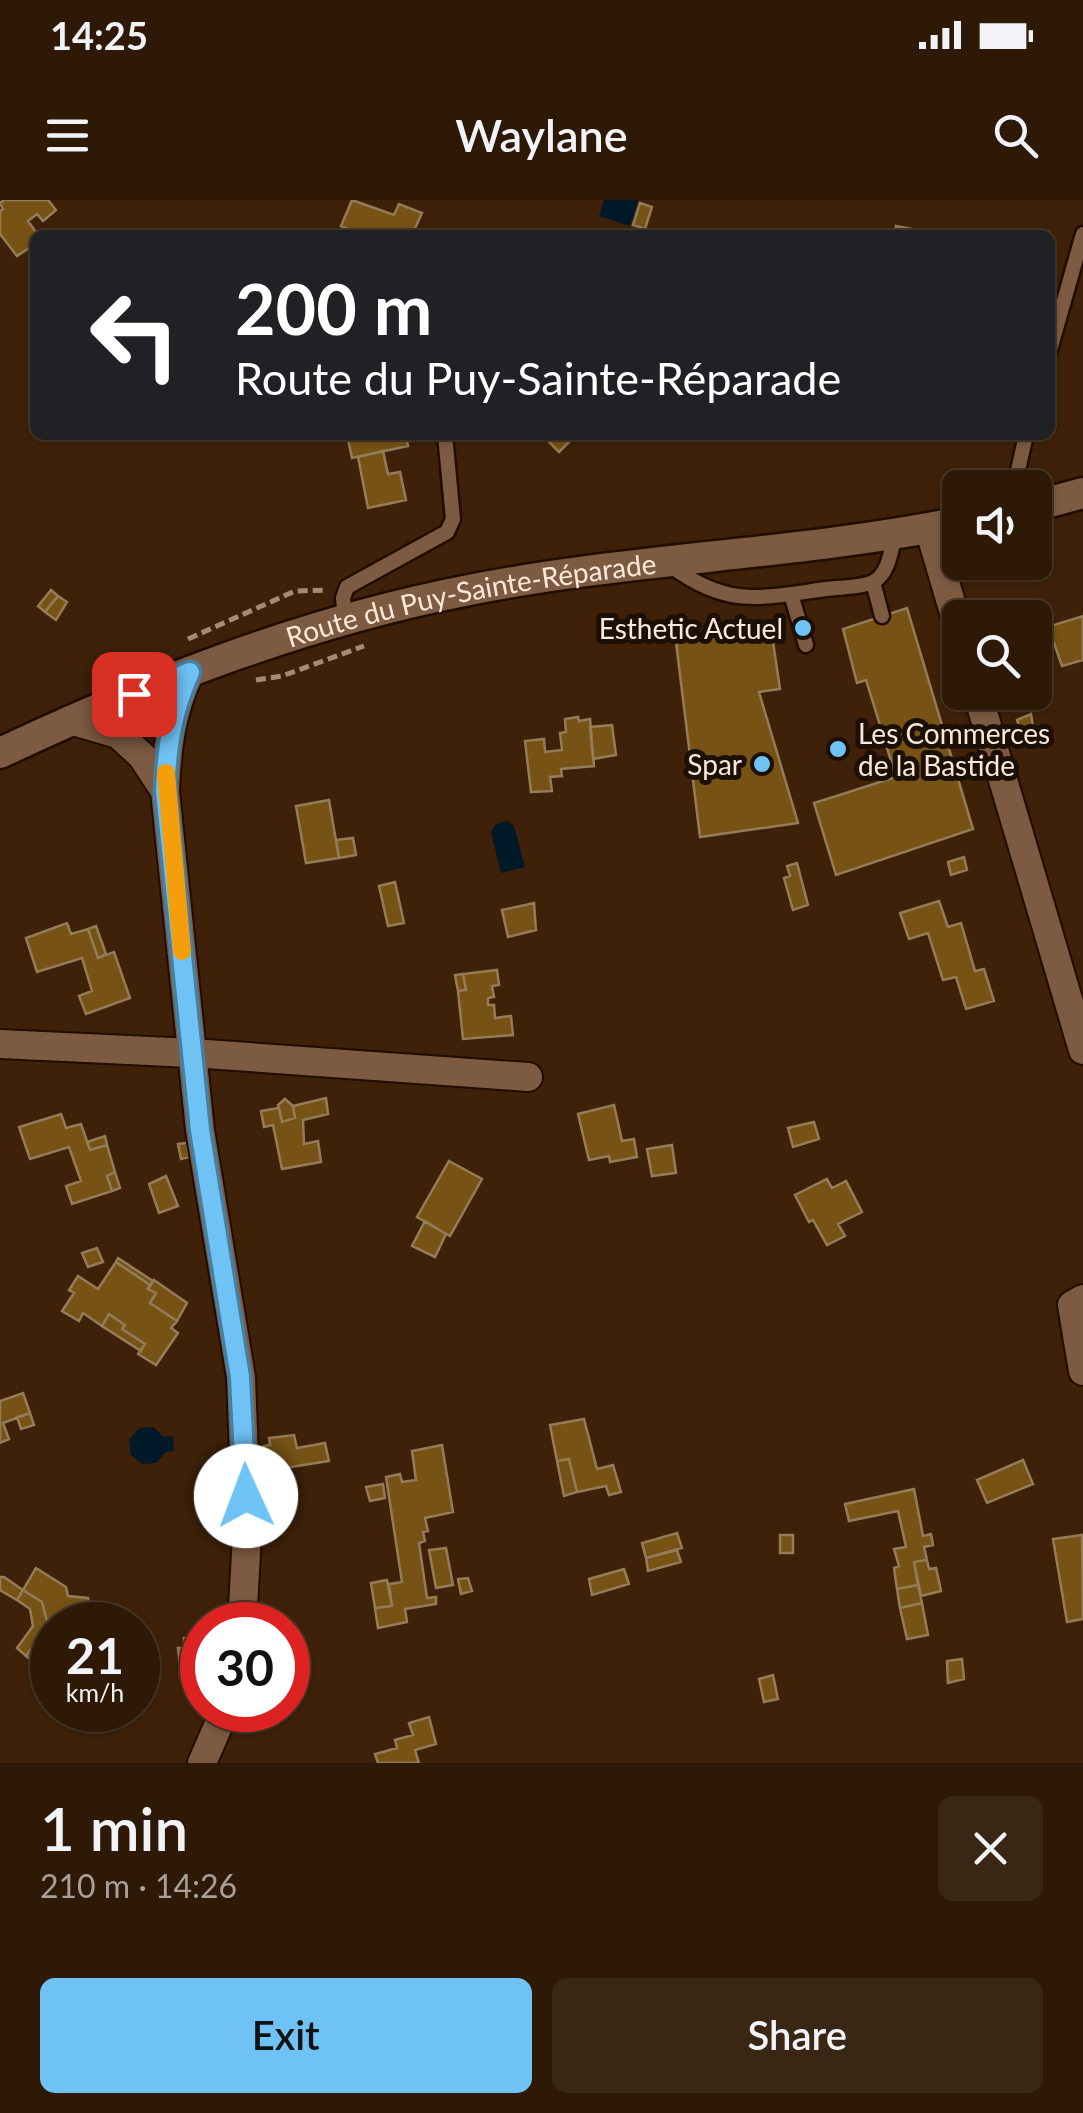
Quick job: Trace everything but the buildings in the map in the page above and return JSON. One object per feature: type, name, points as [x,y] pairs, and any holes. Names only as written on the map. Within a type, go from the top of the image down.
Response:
[{"type":"street","points":[[1052,501],[1083,492]]},
{"type":"street","name":"Route du Puy-Sainte-Réparade","points":[[0,753],[70,720],[270,640],[465,590],[942,525]]},
{"type":"street","points":[[929,528],[950,600]]},
{"type":"street","points":[[190,672],[172,722],[165,791],[200,1130],[240,1377],[247,1536],[243,1602]]},
{"type":"street","points":[[983,710],[1083,1050]]},
{"type":"street","points":[[70,720],[118,734],[142,756],[165,791]]},
{"type":"street","points":[[0,1044],[528,1077]]},
{"type":"street","points":[[1083,1299],[1072,1305],[1083,1370]]},
{"type":"street","points":[[202,1763],[216,1732]]},
{"type":"lane","points":[[1055,332],[1083,234]]},
{"type":"lane","points":[[345,619],[343,598],[347,587],[447,532],[452,520],[446,440]]},
{"type":"lane","points":[[1018,470],[1025,440]]},
{"type":"lane","points":[[666,562],[700,587],[761,598],[873,582],[885,570],[895,534]]},
{"type":"lane","points":[[873,582],[882,616]]},
{"type":"lane","points":[[791,594],[806,644]]},
{"type":"water","points":[[604,200],[638,200],[630,226],[599,216]]},
{"type":"water","points":[[507,821],[514,826],[525,867],[501,873],[491,832],[496,824]]},
{"type":"water","points":[[153,1427],[164,1437],[173,1436],[174,1451],[166,1452],[156,1463],[142,1464],[131,1455],[129,1440],[139,1428]]},
{"type":"slow traffic","points":[[166,773],[182,951]]},
{"type":"place","name":"Esthetic Actuel","points":[[803,628]]},
{"type":"place","name":"Les Commerces de la Bastide","points":[[838,749]]},
{"type":"place","name":"Spar","points":[[762,764]]},
{"type":"route","points":[[134,694],[190,672],[176,704],[168,739],[165,791],[200,1130],[240,1377],[246,1496]]}]
